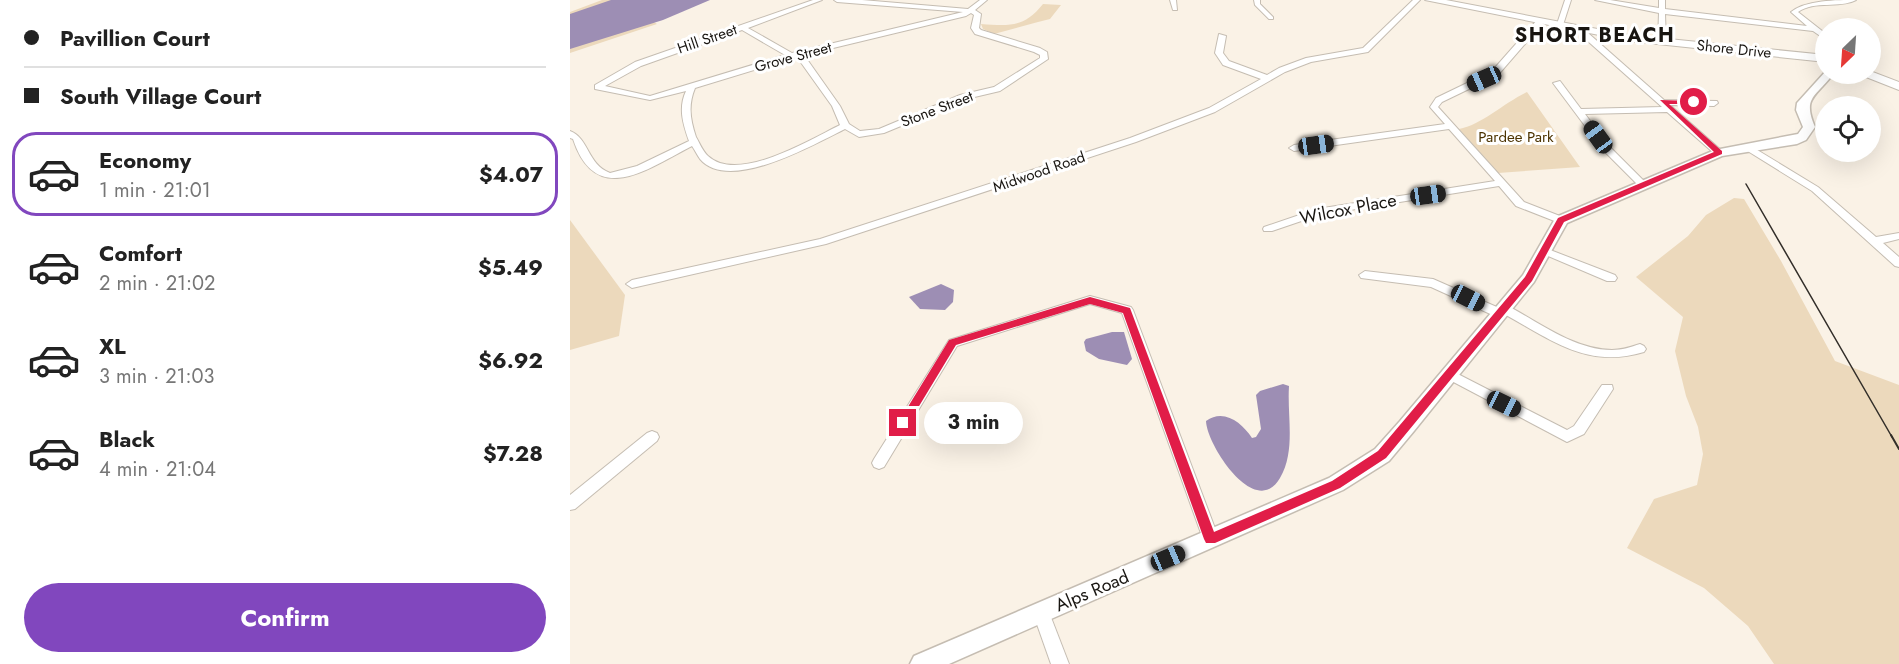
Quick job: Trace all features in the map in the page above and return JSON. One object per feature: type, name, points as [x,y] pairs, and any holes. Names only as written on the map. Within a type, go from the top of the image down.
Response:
[{"type":"main road","name":"Shore Drive","points":[[1430,0],[1470,4],[1584,30],[1662,42],[1815,58]]},
{"type":"main road","points":[[1881,79],[1899,86]]},
{"type":"street","name":"Hill Street","points":[[598,87],[638,64],[819,0]]},
{"type":"street","points":[[837,0],[972,10]]},
{"type":"street","name":"Grove Street","points":[[598,87],[650,98],[691,88],[795,55],[955,17],[972,10],[984,0]]},
{"type":"street","points":[[1173,0],[1175,9]]},
{"type":"street","points":[[1257,0],[1257,4],[1271,18]]},
{"type":"street","name":"Midwood Road","points":[[632,284],[740,262],[877,226],[1185,121],[1223,104],[1267,78],[1299,63],[1365,50],[1417,0]]},
{"type":"street","points":[[1559,25],[1568,0]]},
{"type":"street","points":[[1598,0],[1661,11],[1811,29]]},
{"type":"street","points":[[1662,0],[1662,42]]},
{"type":"street","points":[[1815,31],[1794,12],[1796,7],[1805,3],[1853,0]]},
{"type":"street","name":"Stone Street","points":[[845,126],[859,134],[881,131],[963,97],[1003,87],[1044,59],[1044,54],[1037,50],[978,32],[975,28],[978,14],[972,10]]},
{"type":"street","points":[[1541,21],[1495,73],[1439,99],[1434,107],[1520,204],[1560,220],[1719,153],[1778,144],[1802,137],[1809,127],[1803,104],[1820,84]]},
{"type":"street","points":[[691,88],[684,107],[694,142],[702,159],[709,164],[731,170],[758,164],[845,126],[836,106],[795,55],[742,27]]},
{"type":"street","points":[[1584,30],[1585,34],[1719,153]]},
{"type":"street","points":[[1222,36],[1219,53],[1226,63],[1267,78]]},
{"type":"street","points":[[1557,82],[1606,148],[1643,185]]},
{"type":"street","points":[[1662,102],[1714,103]]},
{"type":"street","points":[[1579,112],[1670,109]]},
{"type":"street","points":[[1294,148],[1451,126]]},
{"type":"street","points":[[570,134],[577,138],[579,149],[593,165],[603,175],[610,176],[626,173],[694,142]]},
{"type":"street","points":[[1749,148],[1815,189],[1899,263]]},
{"type":"street","name":"Wilcox Place","points":[[1268,229],[1317,212],[1501,183]]},
{"type":"street","name":"Alps Road","points":[[922,664],[1336,484],[1365,467],[1393,443],[1448,374],[1503,312],[1529,278],[1560,220]]},
{"type":"street","points":[[1875,241],[1899,236]]},
{"type":"street","points":[[1545,251],[1611,278]]},
{"type":"street","points":[[1365,274],[1433,283],[1595,352],[1617,354],[1640,349]]},
{"type":"street","points":[[879,463],[953,343],[1090,300],[1127,310],[1210,539]]},
{"type":"street","points":[[1448,374],[1567,436],[1578,430],[1607,389]]},
{"type":"street","points":[[570,504],[652,436]]},
{"type":"street","points":[[1041,613],[1060,664]]},
{"type":"green space","points":[[602,0],[619,0],[657,24],[570,53],[570,12]]},
{"type":"green space","points":[[1043,4],[1061,5],[1050,19],[994,34],[983,29],[981,24],[1015,24],[1029,18]]},
{"type":"green space","name":"Pardee Park","points":[[1527,92],[1580,167],[1498,173],[1459,129],[1476,123]]},
{"type":"green space","points":[[1734,198],[1744,199],[1781,261],[1835,361],[1899,385],[1899,664],[1774,664],[1748,626],[1704,588],[1627,548],[1654,499],[1697,485],[1703,454],[1698,427],[1686,396],[1675,351],[1683,317],[1636,277],[1688,236],[1706,215]]},
{"type":"green space","points":[[570,220],[625,295],[619,336],[570,350]]},
{"type":"shaded area","points":[[611,0],[710,0],[663,20],[570,49],[570,14]]},
{"type":"shaded area","points":[[941,284],[954,290],[953,302],[945,310],[920,309],[909,297]]},
{"type":"shaded area","points":[[1112,332],[1124,332],[1132,359],[1127,365],[1099,359],[1086,351],[1084,342],[1086,339]]},
{"type":"shaded area","points":[[1283,384],[1289,386],[1288,456],[1280,478],[1270,489],[1258,490],[1246,485],[1234,475],[1215,446],[1208,432],[1206,421],[1213,417],[1226,417],[1243,427],[1252,438],[1256,437],[1261,429],[1256,395],[1260,391]]},
{"type":"tram line","points":[[1746,184],[1892,437]]},
{"type":"tram line","points":[[1891,435],[1899,449]]},
{"type":"district","name":"SHORT BEACH","points":[[1595,35]]},
{"type":"route","points":[[903,423],[953,343],[1090,300],[1127,310],[1210,539],[1336,484],[1382,454],[1529,278],[1560,220],[1719,153],[1662,102],[1694,102]]}]
